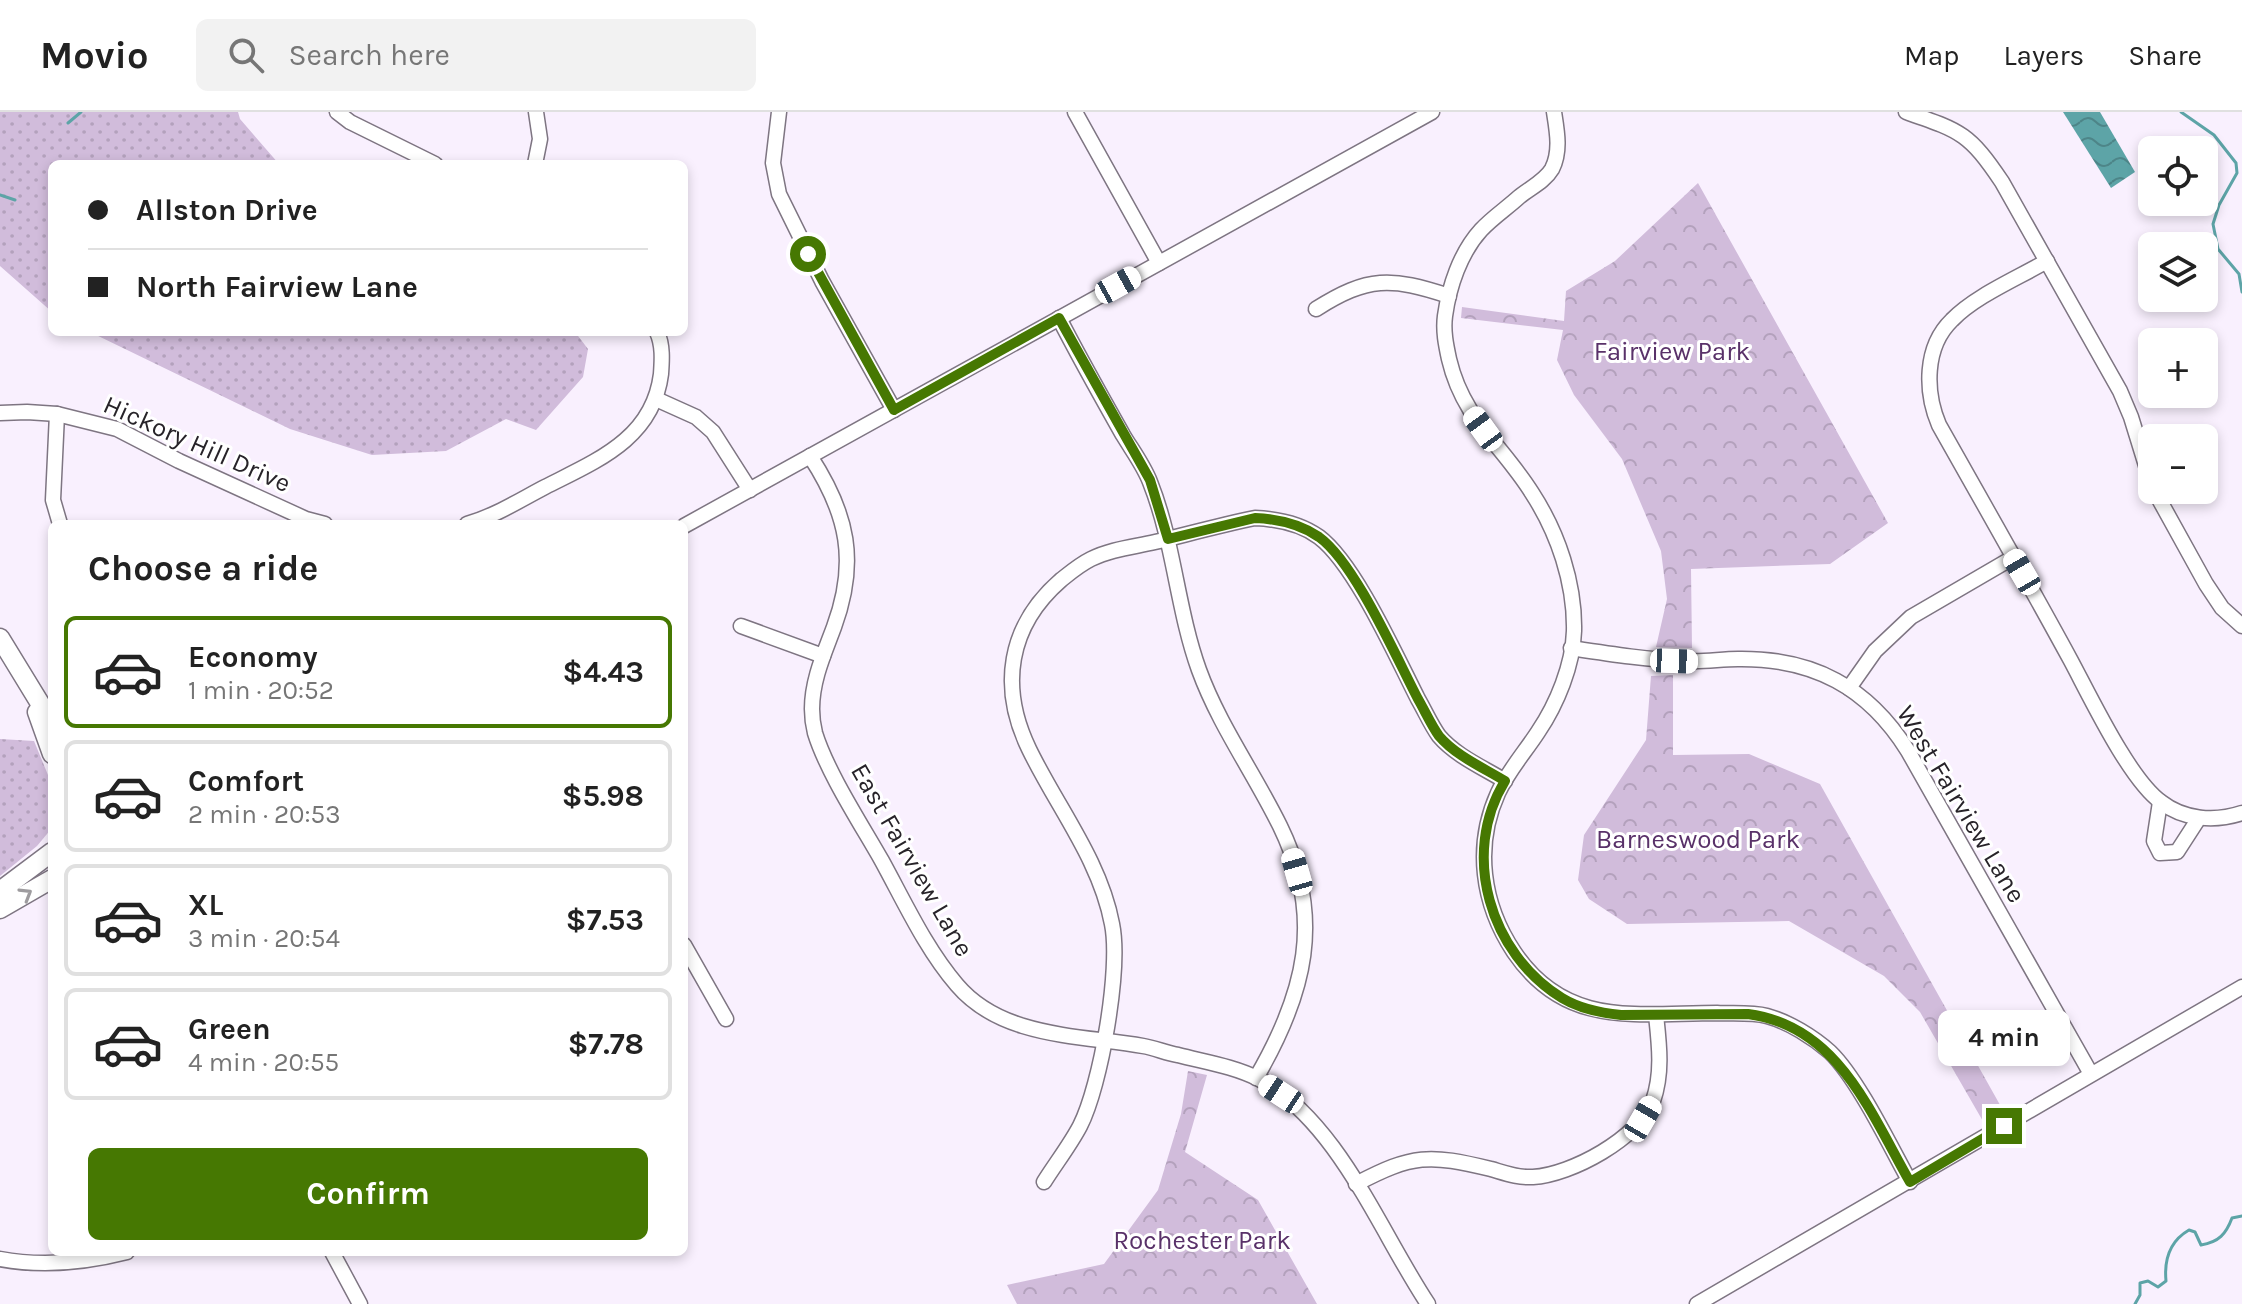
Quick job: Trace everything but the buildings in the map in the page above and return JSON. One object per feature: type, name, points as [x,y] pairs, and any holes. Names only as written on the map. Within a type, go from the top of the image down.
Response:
[{"type":"main road","points":[[0,638],[48,729]]},
{"type":"main road","points":[[0,891],[48,855]]},
{"type":"main road","points":[[0,909],[48,881]]},
{"type":"street","points":[[337,112],[350,122],[427,160]]},
{"type":"street","points":[[536,112],[540,139],[536,160]]},
{"type":"street","points":[[779,112],[773,163],[779,194],[822,281],[894,410]]},
{"type":"street","points":[[1075,112],[1159,263]]},
{"type":"street","points":[[688,524],[1432,112]]},
{"type":"street","points":[[1554,112],[1558,139],[1552,170],[1481,229],[1459,266],[1449,296],[1444,328],[1453,376],[1465,405],[1532,493],[1555,536],[1566,567],[1573,608],[1574,633],[1553,708],[1498,793],[1490,818],[1484,860],[1489,901],[1497,924],[1513,951],[1540,982],[1563,999],[1579,1006],[1621,1015],[1768,1016],[1814,1040],[1832,1054],[1852,1082],[1910,1182]]},
{"type":"street","points":[[1906,112],[1967,137],[1981,151],[2002,182],[2120,391],[2138,444]]},
{"type":"street","points":[[2047,261],[1972,304],[1951,321],[1937,342],[1930,370],[1931,406],[2101,717],[2143,784],[2160,802],[2179,813],[2199,818],[2229,818],[2242,813]]},
{"type":"street","points":[[1316,309],[1340,294],[1376,282],[1394,281],[1449,296]]},
{"type":"street","points":[[1059,318],[1150,480],[1168,539],[1198,668],[1218,714],[1279,825],[1292,853],[1303,892],[1304,961],[1298,988],[1288,1018],[1256,1078]]},
{"type":"street","points":[[482,520],[624,442],[650,413],[656,399],[662,361],[658,336]]},
{"type":"street","points":[[656,399],[696,417],[713,432],[750,490]]},
{"type":"street","name":"Hickory Hill Drive","points":[[0,413],[57,414],[117,429],[179,461],[310,520]]},
{"type":"street","points":[[57,414],[53,500],[59,520]]},
{"type":"street","name":"East Fairview Lane","points":[[810,456],[839,510],[849,567],[844,598],[813,688],[814,729],[821,749],[933,951],[958,986],[993,1015],[1018,1024],[1147,1046],[1227,1066],[1256,1078],[1281,1094],[1309,1119],[1335,1151],[1428,1304]]},
{"type":"street","points":[[2162,504],[2206,584],[2222,608],[2242,626]]},
{"type":"street","points":[[1044,1182],[1081,1125],[1095,1084],[1116,954],[1113,924],[1105,896],[1089,857],[1028,746],[1011,694],[1011,670],[1020,634],[1045,593],[1090,560],[1112,550],[1255,518],[1301,527],[1320,538],[1338,555],[1439,736],[1466,758],[1505,781]]},
{"type":"street","points":[[1849,688],[1875,651],[1911,617],[2014,557]]},
{"type":"street","points":[[741,626],[823,656]]},
{"type":"street","name":"West Fairview Lane","points":[[1571,648],[1655,660],[1779,661],[1829,675],[1874,707],[1893,728],[2091,1074]]},
{"type":"street","points":[[2160,802],[2154,841],[2160,853],[2177,852],[2199,818]]},
{"type":"street","points":[[688,952],[726,1019]]},
{"type":"street","points":[[1697,1304],[2242,987]]},
{"type":"street","points":[[1356,1184],[1408,1161],[1425,1158],[1447,1158],[1530,1177],[1555,1174],[1590,1159],[1643,1119],[1653,1101],[1661,1055],[1656,1015]]},
{"type":"street","points":[[0,1259],[35,1264],[68,1263],[111,1256]]},
{"type":"street","points":[[334,1256],[360,1304]]},
{"type":"green space","points":[[0,112],[238,112],[240,119],[276,160],[48,160],[48,308],[0,266]]},
{"type":"green space","name":"Fairview Park","points":[[1698,183],[1888,523],[1830,564],[1691,569],[1692,648],[1656,647],[1667,599],[1661,551],[1622,459],[1574,395],[1557,360],[1563,330],[1461,318],[1462,307],[1564,321],[1566,291],[1615,261]]},
{"type":"green space","points":[[98,336],[578,336],[588,349],[583,377],[536,430],[506,419],[446,451],[372,455],[290,429]]},
{"type":"green space","name":"Barneswood Park","points":[[1673,675],[1673,755],[1749,754],[1820,784],[2004,1112],[1984,1123],[1920,1012],[1884,976],[1789,921],[1627,924],[1589,899],[1578,880],[1584,835],[1646,740],[1651,676]]},
{"type":"green space","points":[[0,739],[34,741],[48,775],[48,833],[37,846],[0,876]]},
{"type":"green space","name":"Rochester Park","points":[[1188,1071],[1207,1075],[1185,1152],[1258,1200],[1317,1304],[1017,1304],[1007,1285],[1104,1264],[1158,1190],[1181,1114]]},
{"type":"water","points":[[2063,112],[2100,112],[2135,172],[2111,188]]},
{"type":"waterway","points":[[68,123],[81,112]]},
{"type":"waterway","points":[[2181,112],[2214,135],[2236,163],[2237,173],[2219,205],[2213,224],[2218,249],[2239,274],[2242,292]]},
{"type":"waterway","points":[[0,195],[15,200]]},
{"type":"waterway","points":[[2135,1304],[2140,1295],[2140,1283],[2148,1281],[2158,1287],[2166,1281],[2170,1252],[2182,1234],[2189,1230],[2195,1232],[2201,1245],[2207,1244],[2221,1236],[2232,1218],[2242,1216]]},
{"type":"route","points":[[808,254],[894,410],[1059,318],[1150,480],[1168,539],[1255,518],[1269,519],[1301,527],[1320,538],[1338,555],[1439,736],[1466,758],[1505,781],[1486,832],[1485,887],[1497,924],[1513,951],[1540,982],[1563,999],[1601,1013],[1748,1014],[1768,1016],[1787,1024],[1832,1054],[1852,1082],[1910,1182],[2004,1126]]}]
